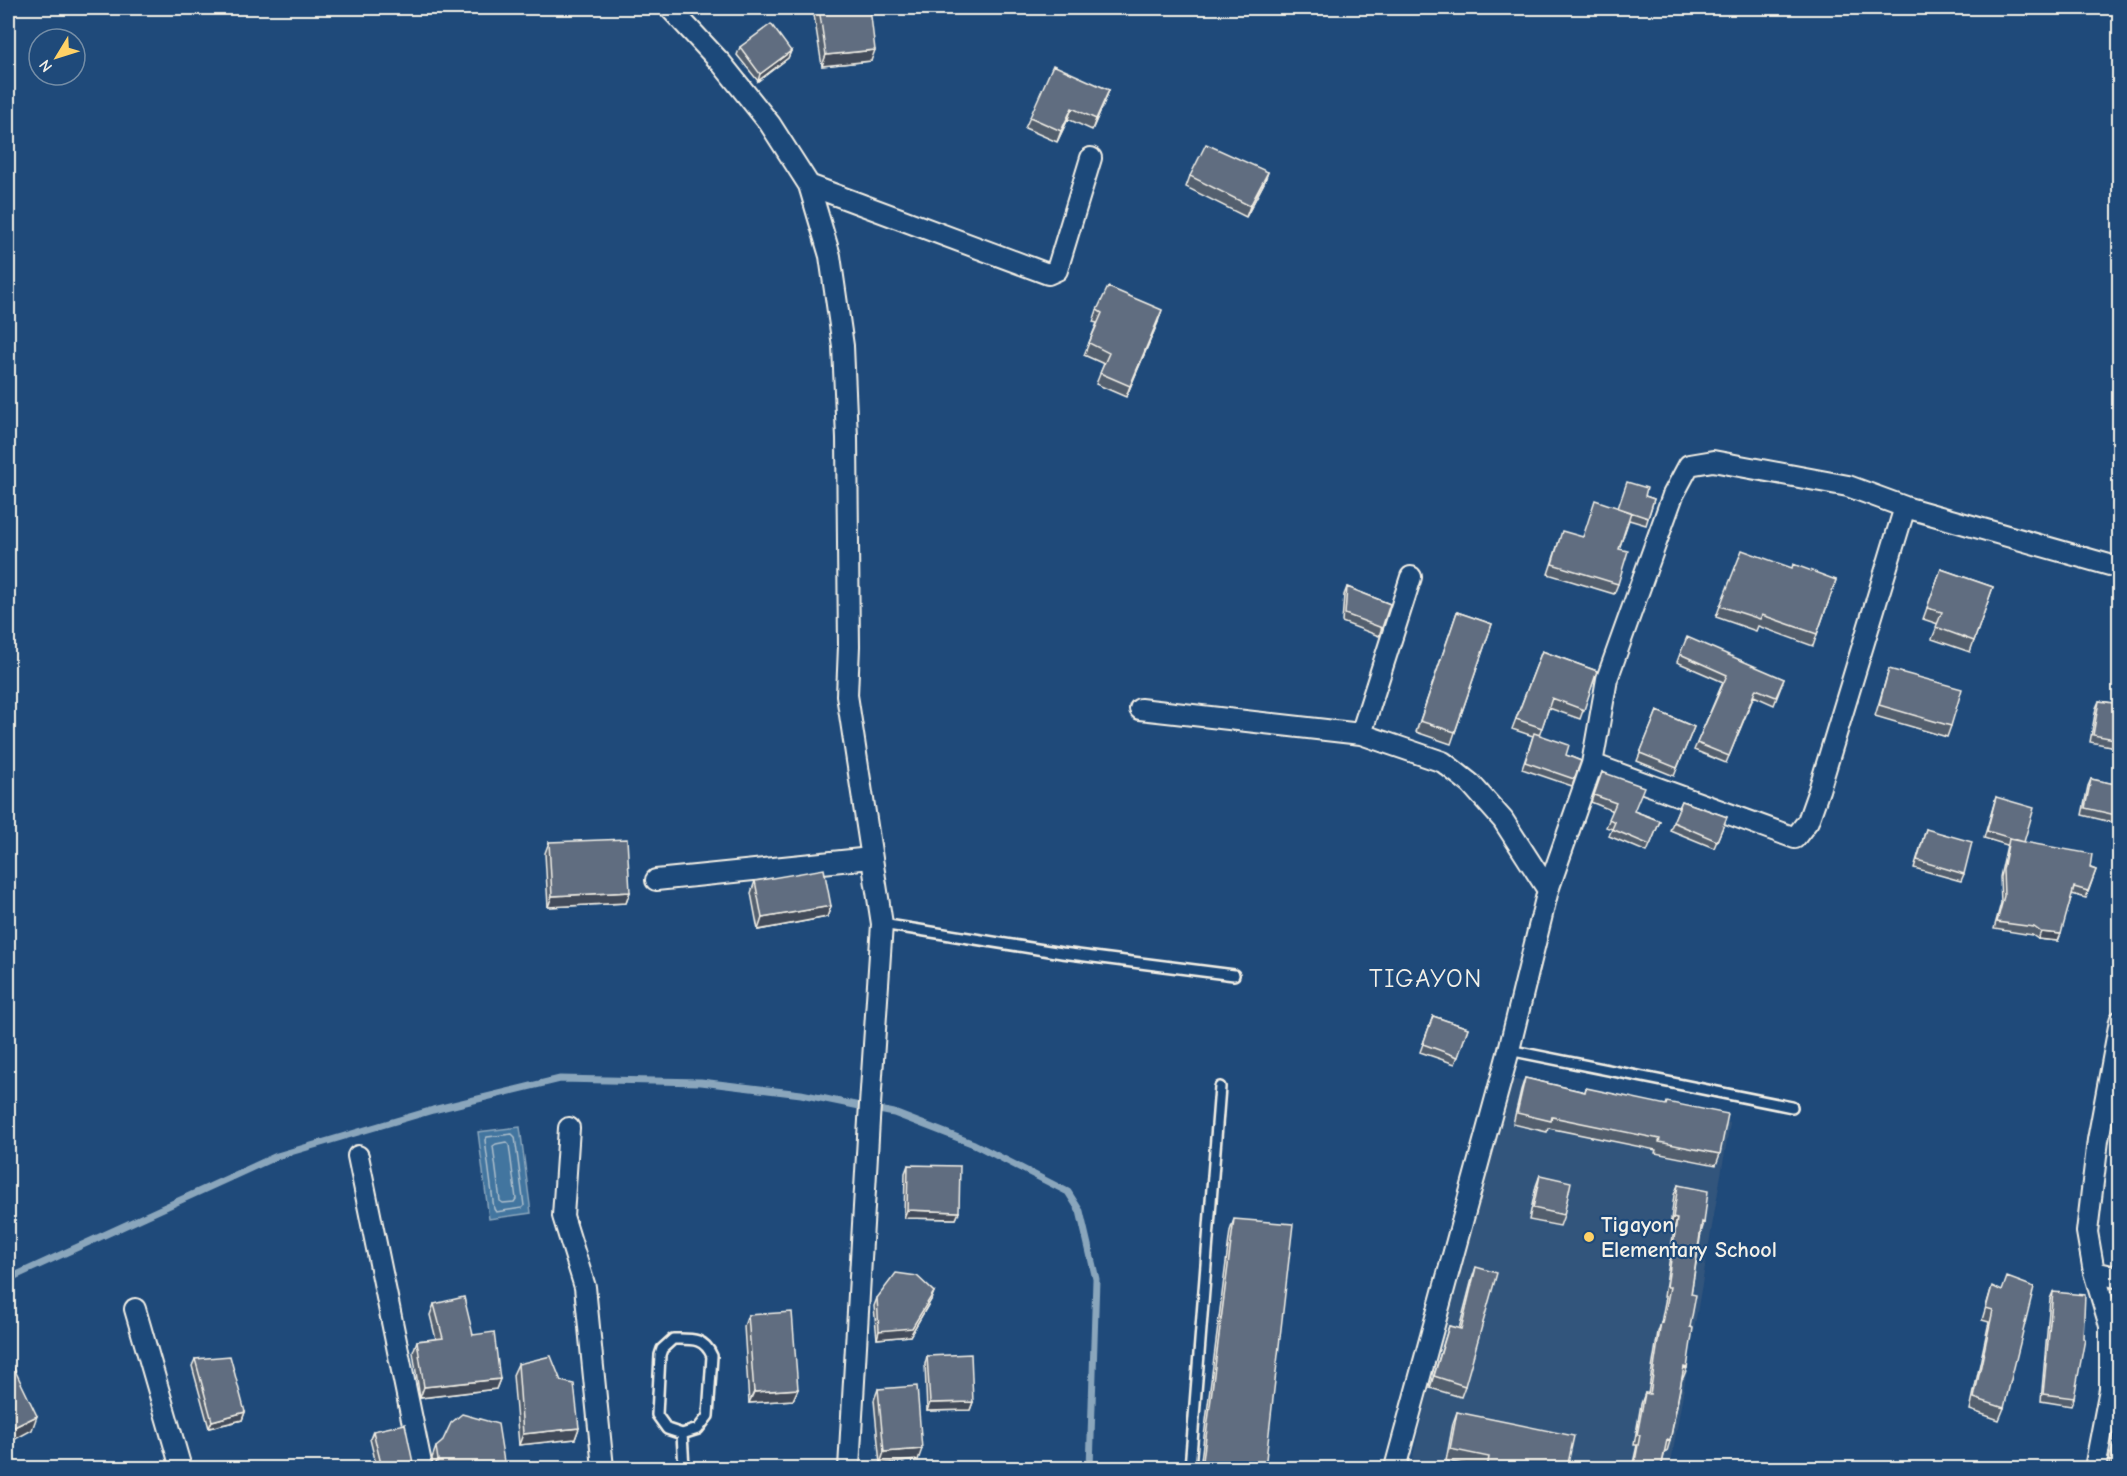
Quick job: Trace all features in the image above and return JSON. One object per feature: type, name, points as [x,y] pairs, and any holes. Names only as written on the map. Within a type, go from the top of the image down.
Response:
[{"type":"street","points":[[670,8],[722,64],[770,124],[809,185],[830,256],[843,346],[847,472],[848,695],[882,924],[849,1468]]},
{"type":"street","points":[[809,185],[1048,274],[1057,270],[1091,158]]},
{"type":"street","points":[[1395,1468],[1509,1050],[1548,890],[1592,764],[1607,679],[1673,495],[1689,465],[1713,461],[1848,486],[1905,507],[2120,568]]},
{"type":"street","points":[[1592,764],[1795,838],[1808,821],[1819,790],[1905,507]]},
{"type":"street","points":[[1361,734],[1411,577]]},
{"type":"street","points":[[1140,709],[1361,734],[1443,762],[1471,784],[1503,820],[1548,890]]},
{"type":"street","points":[[656,880],[871,858]]},
{"type":"street","points":[[2095,1468],[2110,1389],[2110,1326],[2094,1272],[2087,1232],[2098,1140],[2120,1021]]},
{"type":"street","points":[[569,1128],[563,1216],[585,1287],[603,1468]]},
{"type":"street","points":[[358,1156],[422,1468]]},
{"type":"street","points":[[2094,1272],[2120,1278]]},
{"type":"street","points":[[135,1309],[181,1468]]},
{"type":"lane","points":[[882,924],[1062,953],[1234,975]]},
{"type":"lane","points":[[1509,1050],[1792,1107]]},
{"type":"lane","points":[[1190,1468],[1220,1088]]},
{"type":"lane","points":[[673,1339],[695,1339],[708,1348],[712,1356],[708,1416],[698,1429],[682,1434],[667,1428],[657,1414],[660,1355],[662,1348],[673,1339]]},
{"type":"lane","points":[[682,1434],[684,1468]]},
{"type":"shaded area","name":"Tigayon Elementary School","points":[[1511,1079],[1730,1123],[1670,1468],[1410,1468],[1437,1352]]},
{"type":"water","points":[[520,1127],[531,1213],[489,1219],[478,1132]]},
{"type":"building","points":[[819,8],[870,8],[875,50],[826,55]]},
{"type":"building","points":[[771,24],[791,51],[760,74],[740,47]]},
{"type":"building","points":[[1053,65],[1109,90],[1096,119],[1072,108],[1061,131],[1030,117]]},
{"type":"building","points":[[1206,144],[1268,172],[1250,206],[1190,176]]},
{"type":"building","points":[[1108,287],[1162,310],[1130,386],[1100,373],[1109,353],[1089,343],[1102,313],[1097,310]]},
{"type":"building","points":[[1627,482],[1647,488],[1645,496],[1654,499],[1648,518],[1618,508]]},
{"type":"building","points":[[1595,500],[1631,512],[1619,549],[1628,551],[1618,584],[1552,564],[1562,531],[1583,537]]},
{"type":"building","points":[[1742,550],[1792,568],[1793,564],[1836,580],[1817,634],[1762,615],[1760,619],[1720,606]]},
{"type":"building","points":[[1941,569],[1993,587],[1974,641],[1936,627],[1942,612],[1927,608]]},
{"type":"building","points":[[1347,587],[1390,604],[1382,628],[1345,614]]},
{"type":"building","points":[[1457,612],[1492,624],[1455,732],[1420,721]]},
{"type":"building","points":[[1687,637],[1784,679],[1776,697],[1756,689],[1729,756],[1697,743],[1727,675],[1680,654]]},
{"type":"building","points":[[1542,651],[1597,671],[1584,710],[1552,698],[1542,728],[1516,719]]},
{"type":"building","points":[[1889,669],[1962,689],[1951,726],[1879,705]]},
{"type":"building","points":[[2099,701],[2120,704],[2120,740],[2093,735]]},
{"type":"building","points":[[1657,711],[1694,727],[1677,768],[1640,753]]},
{"type":"building","points":[[1534,733],[1569,745],[1566,755],[1581,761],[1574,779],[1525,762]]},
{"type":"building","points":[[1602,772],[1644,787],[1634,811],[1660,821],[1650,845],[1612,829],[1615,822],[1609,819],[1616,803],[1594,795]]},
{"type":"building","points":[[2091,779],[2120,785],[2120,816],[2085,808]]},
{"type":"building","points":[[1996,797],[2034,808],[2024,842],[1987,831]]},
{"type":"building","points":[[1682,801],[1727,817],[1717,841],[1673,822]]},
{"type":"building","points":[[1926,829],[1972,842],[1964,874],[1917,860]]},
{"type":"building","points":[[627,839],[630,892],[552,896],[549,842]]},
{"type":"building","points":[[2009,839],[2092,854],[2090,868],[2096,870],[2088,891],[2074,887],[2061,934],[2041,932],[2034,927],[1997,922],[2004,896],[2003,870]]},
{"type":"building","points":[[824,869],[831,906],[762,918],[755,881]]},
{"type":"building","points":[[1433,1016],[1468,1028],[1458,1057],[1423,1044]]},
{"type":"building","points":[[1525,1078],[1585,1092],[1586,1088],[1666,1105],[1667,1102],[1728,1114],[1720,1154],[1552,1117],[1551,1121],[1517,1113]]},
{"type":"building","points":[[908,1165],[960,1166],[959,1212],[907,1210]]},
{"type":"building","points":[[1540,1175],[1571,1182],[1564,1215],[1533,1208]]},
{"type":"building","points":[[1678,1185],[1708,1191],[1691,1294],[1696,1295],[1690,1327],[1693,1328],[1687,1368],[1684,1367],[1670,1441],[1667,1440],[1661,1468],[1646,1468],[1634,1466],[1640,1435],[1637,1435],[1645,1393],[1650,1394],[1661,1322],[1663,1323],[1670,1287],[1667,1287],[1677,1219],[1673,1218]]},
{"type":"building","points":[[1234,1219],[1293,1224],[1265,1468],[1202,1468]]},
{"type":"building","points":[[1476,1267],[1497,1273],[1465,1386],[1434,1376],[1449,1326],[1461,1329]]},
{"type":"building","points":[[896,1273],[917,1276],[934,1292],[912,1328],[879,1331],[877,1298]]},
{"type":"building","points":[[2007,1277],[2034,1287],[2004,1408],[1974,1398],[1993,1310],[1986,1308],[1992,1286],[2002,1291]]},
{"type":"building","points":[[2053,1292],[2085,1295],[2083,1338],[2085,1339],[2074,1398],[2043,1394]]},
{"type":"building","points":[[464,1297],[473,1335],[494,1332],[500,1379],[424,1387],[417,1341],[443,1338],[434,1304]]},
{"type":"building","points":[[792,1312],[798,1389],[754,1392],[748,1315]]},
{"type":"building","points":[[971,1354],[973,1402],[930,1403],[927,1356]]},
{"type":"building","points":[[8,1356],[37,1416],[8,1430]]},
{"type":"building","points":[[230,1356],[245,1412],[212,1421],[195,1359]]},
{"type":"building","points":[[551,1356],[561,1381],[574,1384],[579,1428],[523,1434],[518,1364]]},
{"type":"building","points":[[917,1386],[922,1449],[884,1452],[878,1389]]},
{"type":"building","points":[[1457,1412],[1574,1436],[1567,1468],[1541,1468],[1525,1465],[1524,1468],[1487,1468],[1489,1457],[1450,1449]]},
{"type":"building","points":[[462,1414],[498,1424],[505,1468],[439,1468],[438,1465],[434,1466],[438,1460],[436,1447],[442,1442],[451,1423]]},
{"type":"building","points":[[2120,1414],[2120,1431],[2117,1429]]},
{"type":"building","points":[[405,1424],[416,1468],[382,1468],[373,1431]]},
{"type":"building","points":[[2120,1439],[2120,1465],[2112,1464],[2114,1445]]},
{"type":"waterway","points":[[8,1279],[277,1156],[433,1110],[560,1079],[701,1082],[801,1094],[894,1113],[974,1144],[1068,1192],[1080,1211],[1096,1279],[1090,1468]]},
{"type":"place","name":"Tigayon Elementary School","points":[[1589,1237]]},
{"type":"district","name":"TIGAYON","points":[[1426,978]]}]
